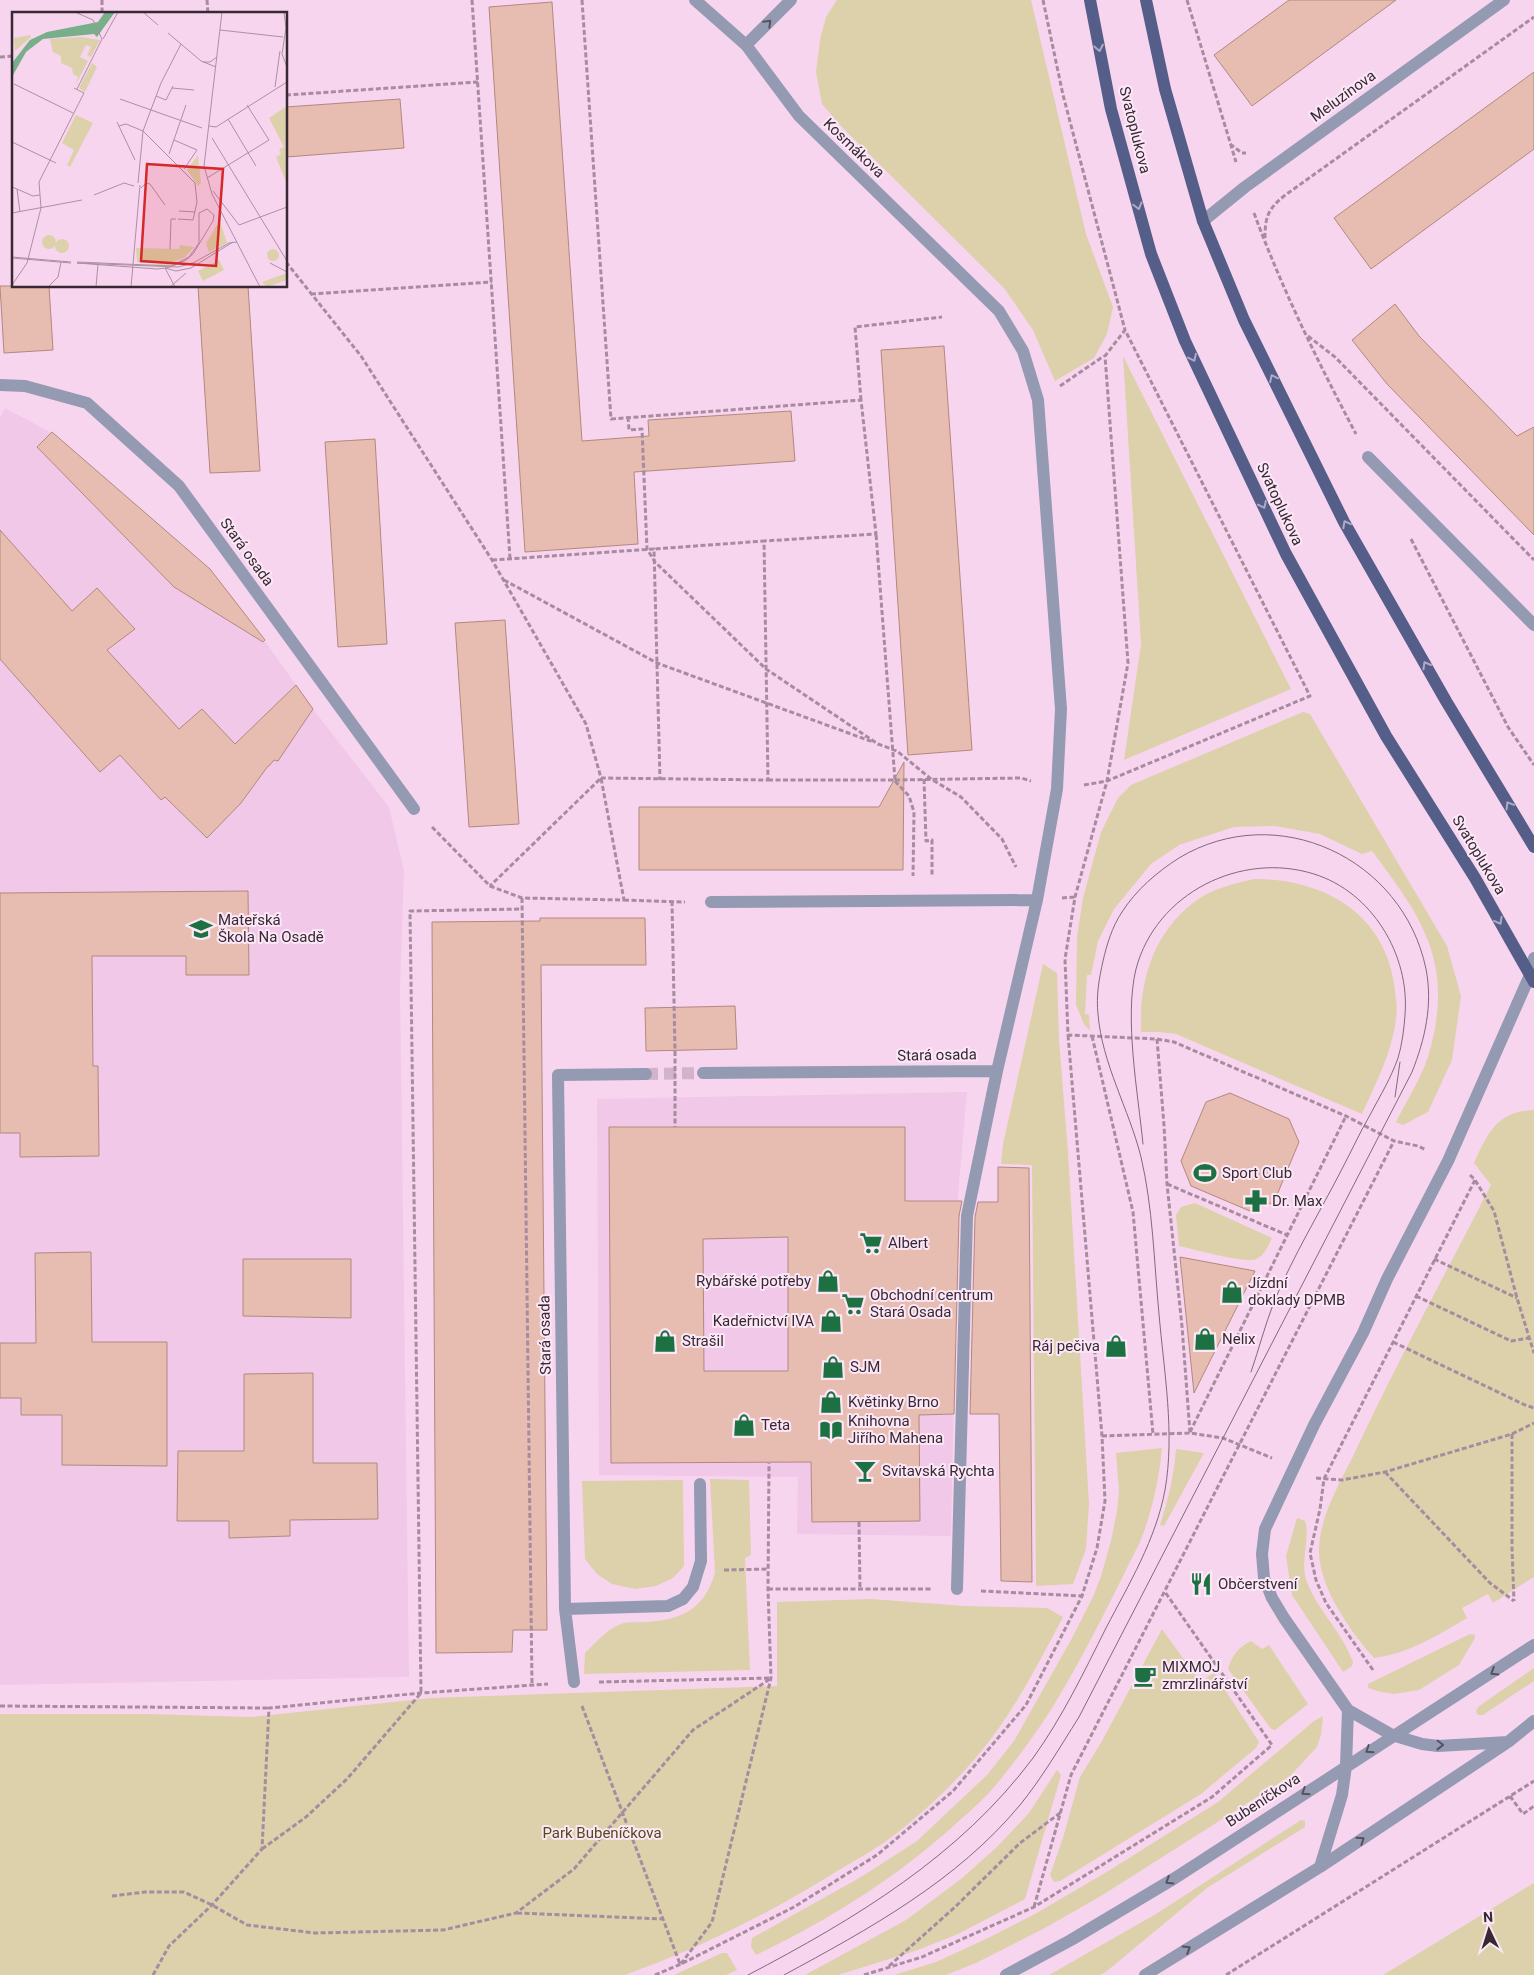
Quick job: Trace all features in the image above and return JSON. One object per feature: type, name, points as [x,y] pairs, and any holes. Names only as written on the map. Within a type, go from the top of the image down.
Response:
[{"type":"main road","name":"Svatoplukova","points":[[1090,0],[1111,109],[1151,254],[1185,341],[1286,554],[1386,736],[1475,878],[1532,978]]},
{"type":"main road","points":[[1146,0],[1165,89],[1203,220],[1244,320],[1344,522],[1446,701],[1534,846]]},
{"type":"street","name":"Kosmákova","points":[[696,0],[746,45],[799,116],[999,311],[1023,351],[1038,400]]},
{"type":"street","points":[[746,45],[791,0]]},
{"type":"street","name":"Meluzínova","points":[[1203,220],[1245,187],[1504,0]]},
{"type":"street","name":"Stará osada","points":[[0,385],[25,386],[87,403],[179,486],[414,809]]},
{"type":"street","name":"Stará osada","points":[[703,1074],[997,1071],[1037,900],[1057,789],[1062,709],[1038,400]]},
{"type":"street","points":[[1368,457],[1534,625]]},
{"type":"street","points":[[711,902],[1037,900]]},
{"type":"street","points":[[1508,1742],[1438,1746],[1409,1741],[1392,1735],[1348,1710],[1272,1598],[1264,1578],[1262,1554],[1265,1529],[1310,1434],[1363,1333],[1387,1279],[1448,1161],[1532,978],[1534,958]]},
{"type":"street","points":[[957,1589],[967,1216],[997,1071]]},
{"type":"street","name":"Stará osada","points":[[574,1682],[565,1609],[558,1075],[646,1074]]},
{"type":"street","points":[[565,1609],[668,1606],[676,1603],[688,1594],[693,1587],[701,1561],[700,1484]]},
{"type":"street","name":"Bubeníčkova","points":[[1006,1975],[1071,1940],[1175,1878],[1392,1735],[1498,1670],[1534,1645]]},
{"type":"street","points":[[1320,1867],[1342,1795],[1346,1766],[1348,1710]]},
{"type":"street","points":[[1145,1975],[1320,1867],[1508,1742],[1534,1721]]},
{"type":"path","points":[[472,0],[510,558]]},
{"type":"path","points":[[582,0],[611,419],[860,400]]},
{"type":"path","points":[[1043,0],[1062,95],[1125,330],[1310,696],[1107,782]]},
{"type":"path","points":[[1187,0],[1229,144],[1265,241],[1327,379],[1368,457]]},
{"type":"path","points":[[1265,241],[1265,222],[1272,206],[1534,17]]},
{"type":"path","points":[[288,95],[478,82]]},
{"type":"path","points":[[1229,144],[1242,153],[1249,153]]},
{"type":"path","points":[[288,265],[361,356],[492,560],[586,724],[601,778],[624,900]]},
{"type":"path","points":[[311,294],[492,282]]},
{"type":"path","points":[[910,900],[914,862],[914,812],[909,796],[895,780],[876,534],[860,400],[855,327],[942,317]]},
{"type":"path","points":[[1038,400],[1105,356],[1125,330]]},
{"type":"path","points":[[1307,335],[1335,357],[1534,560]]},
{"type":"path","points":[[654,1975],[794,1907],[877,1855],[953,1790],[1026,1705],[1082,1596],[1097,1548],[1105,1501],[1102,1436],[1068,1035],[1065,959],[1075,897],[1107,782],[1128,663],[1105,356]]},
{"type":"path","points":[[628,418],[629,430],[642,429],[647,549],[655,562],[766,669],[878,744]]},
{"type":"path","points":[[492,560],[764,540],[876,534]]},
{"type":"path","points":[[1409,536],[1508,727],[1534,765]]},
{"type":"path","points":[[764,540],[768,780]]},
{"type":"path","points":[[654,549],[660,780]]},
{"type":"path","points":[[502,579],[657,663],[892,749],[931,780],[961,797],[1002,839],[1020,875]]},
{"type":"path","points":[[490,886],[601,778],[660,780],[931,780],[1021,778],[1057,789]]},
{"type":"path","points":[[924,779],[926,841],[932,840],[932,860]]},
{"type":"path","points":[[414,809],[490,886],[522,898],[711,902]]},
{"type":"path","points":[[0,1706],[269,1708],[421,1693],[532,1685],[522,898]]},
{"type":"path","points":[[672,902],[675,1127]]},
{"type":"path","points":[[152,1975],[169,1946],[212,1905],[262,1849],[306,1817],[347,1779],[421,1693],[410,911],[522,909]]},
{"type":"path","points":[[1068,1035],[1157,1039],[1174,1042],[1346,1116],[1394,1141],[1418,1146],[1448,1161],[1475,1180],[1494,1211],[1534,1353]]},
{"type":"path","points":[[1092,1036],[1133,1212],[1153,1434]]},
{"type":"path","points":[[1157,1039],[1167,1184],[1182,1326],[1190,1432],[1346,1116]]},
{"type":"path","points":[[1034,1907],[1071,1776],[1394,1141]]},
{"type":"path","points":[[1373,1670],[1326,1603],[1316,1580],[1310,1553],[1320,1509],[1324,1479],[1475,1180]]},
{"type":"path","points":[[1167,1184],[1287,1235]]},
{"type":"path","points":[[1434,1259],[1517,1298]]},
{"type":"path","points":[[1416,1296],[1511,1341],[1529,1338]]},
{"type":"path","points":[[1393,1342],[1534,1408]]},
{"type":"path","points":[[1385,1472],[1490,1583],[1514,1601],[1512,1434],[1534,1423]]},
{"type":"path","points":[[680,1964],[712,1922],[771,1678],[768,1590],[768,1463]]},
{"type":"path","points":[[859,1522],[860,1589]]},
{"type":"path","points":[[699,1571],[769,1569]]},
{"type":"path","points":[[768,1590],[957,1589]]},
{"type":"path","points":[[864,1975],[922,1957],[1034,1907],[1212,1797],[1272,1745],[1165,1592]]},
{"type":"path","points":[[1010,1593],[1082,1596]]},
{"type":"path","points":[[680,1964],[574,1682],[771,1678]]},
{"type":"path","points":[[516,1913],[574,1869],[693,1730],[771,1678]]},
{"type":"path","points":[[262,1849],[269,1708]]},
{"type":"path","points":[[1226,1975],[1534,1781]]},
{"type":"path","points":[[1510,1796],[1523,1814],[1534,1806]]},
{"type":"path","points":[[887,1968],[955,1907],[1020,1843],[1060,1813]]},
{"type":"path","points":[[112,1896],[145,1892],[184,1892],[247,1925],[315,1933],[443,1930],[516,1913],[664,1919]]},
{"type":"shaded area","points":[[5,408],[54,434],[210,569],[249,619],[313,709],[389,807],[404,871],[400,988],[409,1677],[0,1685],[0,418]]},
{"type":"shaded area","name":"Obchodní centrum Stará Osada","points":[[967,1092],[958,1196],[951,1536],[797,1534],[798,1477],[599,1475],[597,1099]]},
{"type":"green space","points":[[837,0],[1031,0],[1086,234],[1113,307],[1107,334],[1094,358],[1055,381],[1033,330],[1004,288],[840,125],[822,104],[816,72],[820,40],[826,17]]},
{"type":"green space","points":[[1123,356],[1291,689],[1124,760],[1141,644]]},
{"type":"green space","points":[[1303,712],[1310,714],[1447,946],[1461,996],[1452,1060],[1428,1112],[1403,1125],[1396,1122],[1425,1065],[1436,1025],[1438,996],[1436,970],[1430,946],[1420,923],[1391,876],[1372,851],[1362,854],[1320,834],[1275,826],[1234,827],[1179,845],[1151,864],[1114,909],[1098,941],[1091,975],[1087,975],[1085,1014],[1089,1015],[1090,1031],[1084,1024],[1076,1005],[1077,937],[1083,898],[1101,832],[1118,798],[1131,785]]},
{"type":"green space","points":[[1255,879],[1303,885],[1326,893],[1346,904],[1363,919],[1377,937],[1388,958],[1394,983],[1397,1014],[1391,1043],[1383,1067],[1362,1114],[1176,1034],[1141,1032],[1141,1013],[1146,978],[1158,944],[1168,929],[1180,915],[1201,897],[1223,887]]},
{"type":"green space","points":[[1043,964],[1057,973],[1059,1040],[1068,1152],[1089,1504],[1086,1549],[1073,1584],[1036,1586],[1032,1165],[1001,1164],[1003,1144]]},
{"type":"green space","points":[[1534,1110],[1534,1577],[1493,1603],[1488,1594],[1462,1608],[1467,1618],[1422,1643],[1387,1656],[1374,1658],[1338,1609],[1325,1581],[1319,1553],[1322,1526],[1337,1487],[1388,1383],[1491,1185],[1474,1163],[1484,1142],[1489,1133],[1502,1119],[1521,1111]]},
{"type":"green space","points":[[1195,1203],[1272,1238],[1266,1250],[1256,1259],[1242,1260],[1179,1246],[1176,1215],[1181,1207]]},
{"type":"green space","points":[[1162,1448],[1154,1496],[1140,1542],[1099,1624],[1049,1713],[1000,1780],[976,1806],[889,1878],[810,1927],[756,1955],[751,1947],[752,1938],[861,1877],[917,1841],[987,1775],[1014,1741],[1093,1597],[1111,1541],[1117,1511],[1119,1491],[1116,1453]]},
{"type":"green space","points":[[1176,1449],[1204,1453],[1164,1526],[1160,1525],[1174,1469]]},
{"type":"green space","points":[[710,1479],[749,1480],[751,1555],[745,1558],[750,1670],[584,1674],[585,1653],[611,1629],[624,1623],[660,1621],[682,1615],[698,1604],[705,1595],[715,1573]]},
{"type":"green space","points":[[683,1480],[684,1566],[673,1578],[656,1586],[635,1589],[612,1584],[597,1574],[585,1559],[582,1481]]},
{"type":"green space","points":[[1297,1518],[1305,1521],[1307,1535],[1304,1566],[1307,1582],[1317,1603],[1349,1651],[1353,1662],[1352,1666],[1343,1672],[1292,1595],[1286,1556]]},
{"type":"green space","name":"Park Bubeníčkova","points":[[871,1599],[965,1606],[1047,1608],[1063,1617],[1003,1723],[959,1777],[938,1798],[877,1847],[753,1919],[677,1955],[625,1975],[0,1975],[0,1714],[147,1714],[252,1717],[431,1698],[777,1686],[777,1602]]},
{"type":"green space","points":[[1162,1629],[1200,1682],[1214,1673],[1259,1742],[1256,1748],[1201,1794],[1060,1881],[1054,1882],[1050,1875],[1063,1838],[1080,1777],[1102,1741]]},
{"type":"green space","points":[[1470,1634],[1475,1635],[1475,1638],[1459,1665],[1419,1690],[1394,1694],[1368,1688],[1368,1684]]},
{"type":"green space","points":[[1251,1641],[1262,1649],[1269,1645],[1308,1704],[1275,1730],[1271,1729],[1228,1669],[1236,1652]]},
{"type":"green space","points":[[1534,1668],[1534,1681],[1483,1715],[1478,1715],[1476,1712],[1478,1707]]},
{"type":"green space","points":[[1323,1716],[1321,1735],[1317,1747],[1290,1776],[1101,1896],[1043,1929],[976,1963],[946,1975],[894,1975],[936,1962],[986,1939],[1035,1914],[1110,1870],[1218,1802],[1314,1721]]},
{"type":"green space","points":[[1057,1770],[1061,1775],[1025,1899],[958,1934],[915,1951],[838,1975],[805,1975],[906,1920],[961,1879],[997,1847],[1029,1813]]},
{"type":"green space","points":[[1301,1820],[1305,1821],[1305,1827],[1207,1888],[1107,1971],[1100,1975],[1049,1975],[1156,1914]]},
{"type":"green space","points":[[1534,1883],[1534,1975],[1383,1975]]},
{"type":"green space","points":[[722,1953],[727,1953],[737,1970],[726,1975],[674,1975]]},
{"type":"building","points":[[1289,0],[1396,0],[1252,106],[1214,55]]},
{"type":"building","points":[[552,2],[582,441],[649,436],[648,420],[791,411],[795,461],[634,472],[638,544],[525,552],[489,7]]},
{"type":"building","points":[[1534,72],[1534,149],[1371,269],[1334,218]]},
{"type":"building","points":[[400,99],[404,148],[288,157],[288,107]]},
{"type":"building","points":[[0,286],[12,286],[12,288],[49,288],[53,350],[4,353]]},
{"type":"building","points":[[198,288],[248,288],[260,471],[210,473]]},
{"type":"building","points":[[1395,304],[1419,336],[1517,436],[1534,427],[1534,535],[1387,384],[1352,340]]},
{"type":"building","points":[[944,346],[972,750],[908,755],[881,350]]},
{"type":"building","points":[[52,432],[210,569],[265,640],[263,642],[174,587],[37,447]]},
{"type":"building","points":[[375,439],[387,644],[338,647],[325,442]]},
{"type":"building","points":[[0,530],[72,611],[97,588],[135,629],[107,650],[179,729],[202,709],[235,744],[296,685],[313,709],[278,761],[274,760],[268,766],[241,803],[207,838],[165,797],[161,800],[120,755],[100,772],[0,659]]},
{"type":"building","points":[[505,620],[519,824],[469,827],[455,623]]},
{"type":"building","points":[[904,762],[903,870],[639,870],[639,807],[879,807]]},
{"type":"building","points":[[248,891],[249,975],[186,975],[186,956],[92,956],[93,1066],[98,1066],[99,1156],[20,1157],[20,1133],[0,1133],[0,893]]},
{"type":"building","points":[[540,918],[645,918],[646,965],[541,965],[547,1630],[513,1630],[512,1652],[436,1653],[432,922],[540,921]]},
{"type":"building","points":[[735,1006],[737,1049],[646,1051],[645,1008]]},
{"type":"building","points":[[1230,1093],[1289,1119],[1299,1142],[1274,1202],[1250,1211],[1191,1186],[1181,1161],[1206,1102]]},
{"type":"building","name":"Obchodní centrum Stará Osada","points":[[609,1127],[905,1127],[905,1201],[962,1201],[959,1216],[954,1414],[919,1415],[920,1521],[812,1522],[811,1462],[611,1463]],"holes":[[[788,1237],[788,1371],[704,1371],[703,1239]]]},
{"type":"building","points":[[998,1167],[1029,1168],[1032,1582],[1001,1581],[999,1414],[970,1414],[975,1217],[978,1202],[998,1202]]},
{"type":"building","points":[[91,1252],[92,1342],[167,1342],[167,1466],[62,1465],[62,1415],[21,1415],[21,1398],[0,1398],[0,1343],[36,1343],[35,1253]]},
{"type":"building","points":[[1180,1257],[1255,1271],[1194,1393]]},
{"type":"building","points":[[243,1259],[351,1259],[351,1318],[243,1316]]},
{"type":"building","points":[[313,1373],[313,1463],[377,1463],[378,1519],[290,1520],[290,1536],[229,1538],[229,1521],[177,1521],[178,1451],[244,1451],[244,1374]]},
{"type":"tunnel","points":[[646,1074],[703,1073]]},
{"type":"tram line","points":[[748,1975],[866,1908],[939,1855],[973,1825],[1004,1793],[1033,1758],[1054,1727],[1081,1678],[1141,1561],[1155,1526],[1165,1490],[1169,1447],[1166,1380],[1151,1215],[1145,1176],[1136,1139],[1110,1069],[1098,1014],[1099,981],[1108,942],[1122,912],[1147,882],[1179,858],[1217,841],[1256,835],[1294,838],[1331,850],[1364,870],[1391,897],[1413,930],[1426,969],[1429,996],[1424,1034],[1412,1072],[1079,1717],[1036,1784],[995,1832],[940,1880],[848,1940],[784,1975]]},
{"type":"tram line","points":[[1143,1144],[1133,1056],[1131,1010],[1136,969],[1146,942],[1162,919],[1182,899],[1205,884],[1231,874],[1258,868],[1286,868],[1314,874],[1335,883],[1353,895],[1370,911],[1383,929],[1394,949],[1401,970],[1405,992],[1405,1015],[1401,1048],[1389,1080],[1281,1285],[1251,1372]]},
{"type":"tram line","points":[[1395,1097],[1400,1062]]},
{"type":"place","name":"Mateřská Škola Na Osadě","points":[[201,929]]},
{"type":"place","name":"Sport Club","points":[[1205,1173]]},
{"type":"place","name":"Dr. Max","points":[[1256,1201]]},
{"type":"place","name":"Albert","points":[[871,1243]]},
{"type":"place","name":"Rybářské potřeby","points":[[828,1281]]},
{"type":"place","name":"Jízdní doklady DPMB","points":[[1232,1292]]},
{"type":"place","name":"Obchodní centrum Stará Osada","points":[[853,1304]]},
{"type":"place","name":"Kadeřnictví IVA","points":[[831,1321]]},
{"type":"place","name":"Nelix","points":[[1205,1339]]},
{"type":"place","name":"Strašil","points":[[665,1341]]},
{"type":"place","name":"Ráj pečiva","points":[[1116,1346]]},
{"type":"place","name":"SJM","points":[[833,1367]]},
{"type":"place","name":"Květinky Brno","points":[[831,1402]]},
{"type":"place","name":"Teta","points":[[744,1425]]},
{"type":"place","name":"Knihovna Jiřího Mahena","points":[[831,1430]]},
{"type":"place","name":"Svitavská Rychta","points":[[865,1471]]},
{"type":"place","name":"Občerstvení","points":[[1201,1584]]},
{"type":"place","name":"MIXMOJ zmrzlinářství","points":[[1145,1676]]}]
